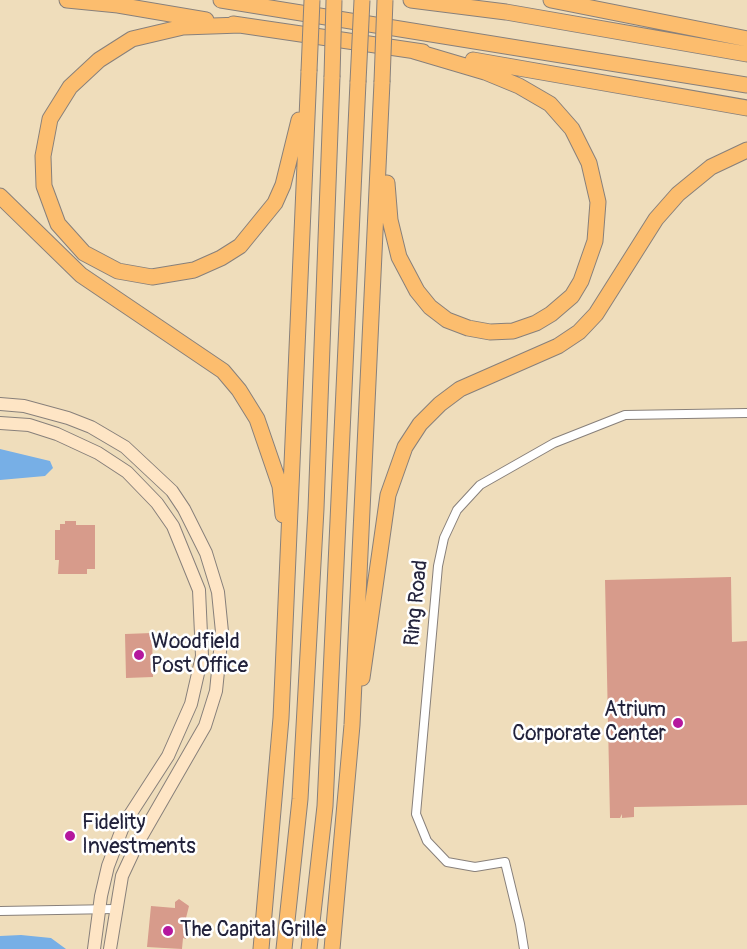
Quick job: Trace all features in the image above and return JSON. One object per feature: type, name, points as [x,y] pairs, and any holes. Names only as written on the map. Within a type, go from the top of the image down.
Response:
[{"type":"highway","points":[[67,0],[118,5],[414,51],[747,108]]},
{"type":"highway","points":[[221,0],[747,85]]},
{"type":"highway","points":[[261,949],[281,718],[289,570],[312,0]]},
{"type":"highway","points":[[284,949],[301,787],[316,509],[334,0]]},
{"type":"highway","points":[[309,949],[325,806],[362,0]]},
{"type":"highway","points":[[332,949],[352,725],[385,0]]},
{"type":"highway","points":[[411,0],[563,21],[747,54]]},
{"type":"highway","points":[[551,0],[747,39]]},
{"type":"highway","points":[[241,25],[183,27],[132,39],[99,60],[70,87],[56,108],[46,130],[42,173],[52,213],[74,245],[98,262],[118,271],[141,276],[194,270],[231,252],[252,233],[275,203],[283,184],[307,88]]},
{"type":"highway","points":[[381,110],[390,220],[405,271],[430,307],[447,320],[468,328],[490,332],[513,331],[544,319],[572,296],[592,253],[598,225],[594,177],[578,138],[550,104],[519,86],[485,72],[414,51]]},
{"type":"highway","points":[[352,725],[367,657],[370,606],[388,495],[405,447],[420,424],[440,404],[460,389],[558,346],[579,332],[596,314],[656,219],[678,194],[711,167],[747,150]]},
{"type":"highway","points":[[0,196],[81,275],[191,347],[223,371],[239,390],[257,419],[280,486],[289,570]]},
{"type":"street","points":[[0,404],[24,406],[60,415],[91,427],[125,447],[172,491],[184,509],[206,553],[218,592],[222,632],[216,692],[205,726],[136,846],[122,876],[110,949]]},
{"type":"street","name":"Ring Road","points":[[524,949],[505,862],[475,867],[447,862],[427,841],[416,814],[436,590],[444,538],[457,510],[480,485],[554,443],[626,416],[747,413]]},
{"type":"street","points":[[0,423],[29,425],[57,434],[98,453],[127,472],[157,503],[173,526],[198,590],[202,656],[191,704],[168,756],[124,824],[108,866],[98,910],[94,949]]},
{"type":"street","points":[[0,911],[115,909]]},
{"type":"water","points":[[0,449],[50,461],[53,468],[45,476],[0,480]]},
{"type":"water","points":[[21,935],[51,938],[66,949],[0,949],[0,936]]},
{"type":"building","points":[[65,521],[76,521],[76,525],[95,525],[95,569],[87,569],[87,574],[58,574],[59,560],[55,560],[55,530],[60,530],[60,524],[65,524]]},
{"type":"building","name":"Atrium Corporate Center","points":[[731,577],[732,642],[747,641],[747,805],[634,807],[634,817],[622,818],[622,814],[620,818],[610,818],[605,580]]},
{"type":"building","name":"Woodfield Post Office","points":[[152,633],[153,677],[126,678],[125,634]]},
{"type":"building","name":"The Capital Grille","points":[[179,899],[189,906],[185,922],[188,923],[186,939],[183,938],[182,949],[147,947],[151,906],[175,908],[175,902]]},
{"type":"place","name":"Woodfield Post Office","points":[[139,655]]},
{"type":"place","name":"Atrium Corporate Center","points":[[678,723]]},
{"type":"place","name":"Fidelity Investments","points":[[70,836]]},
{"type":"place","name":"The Capital Grille","points":[[168,931]]}]
